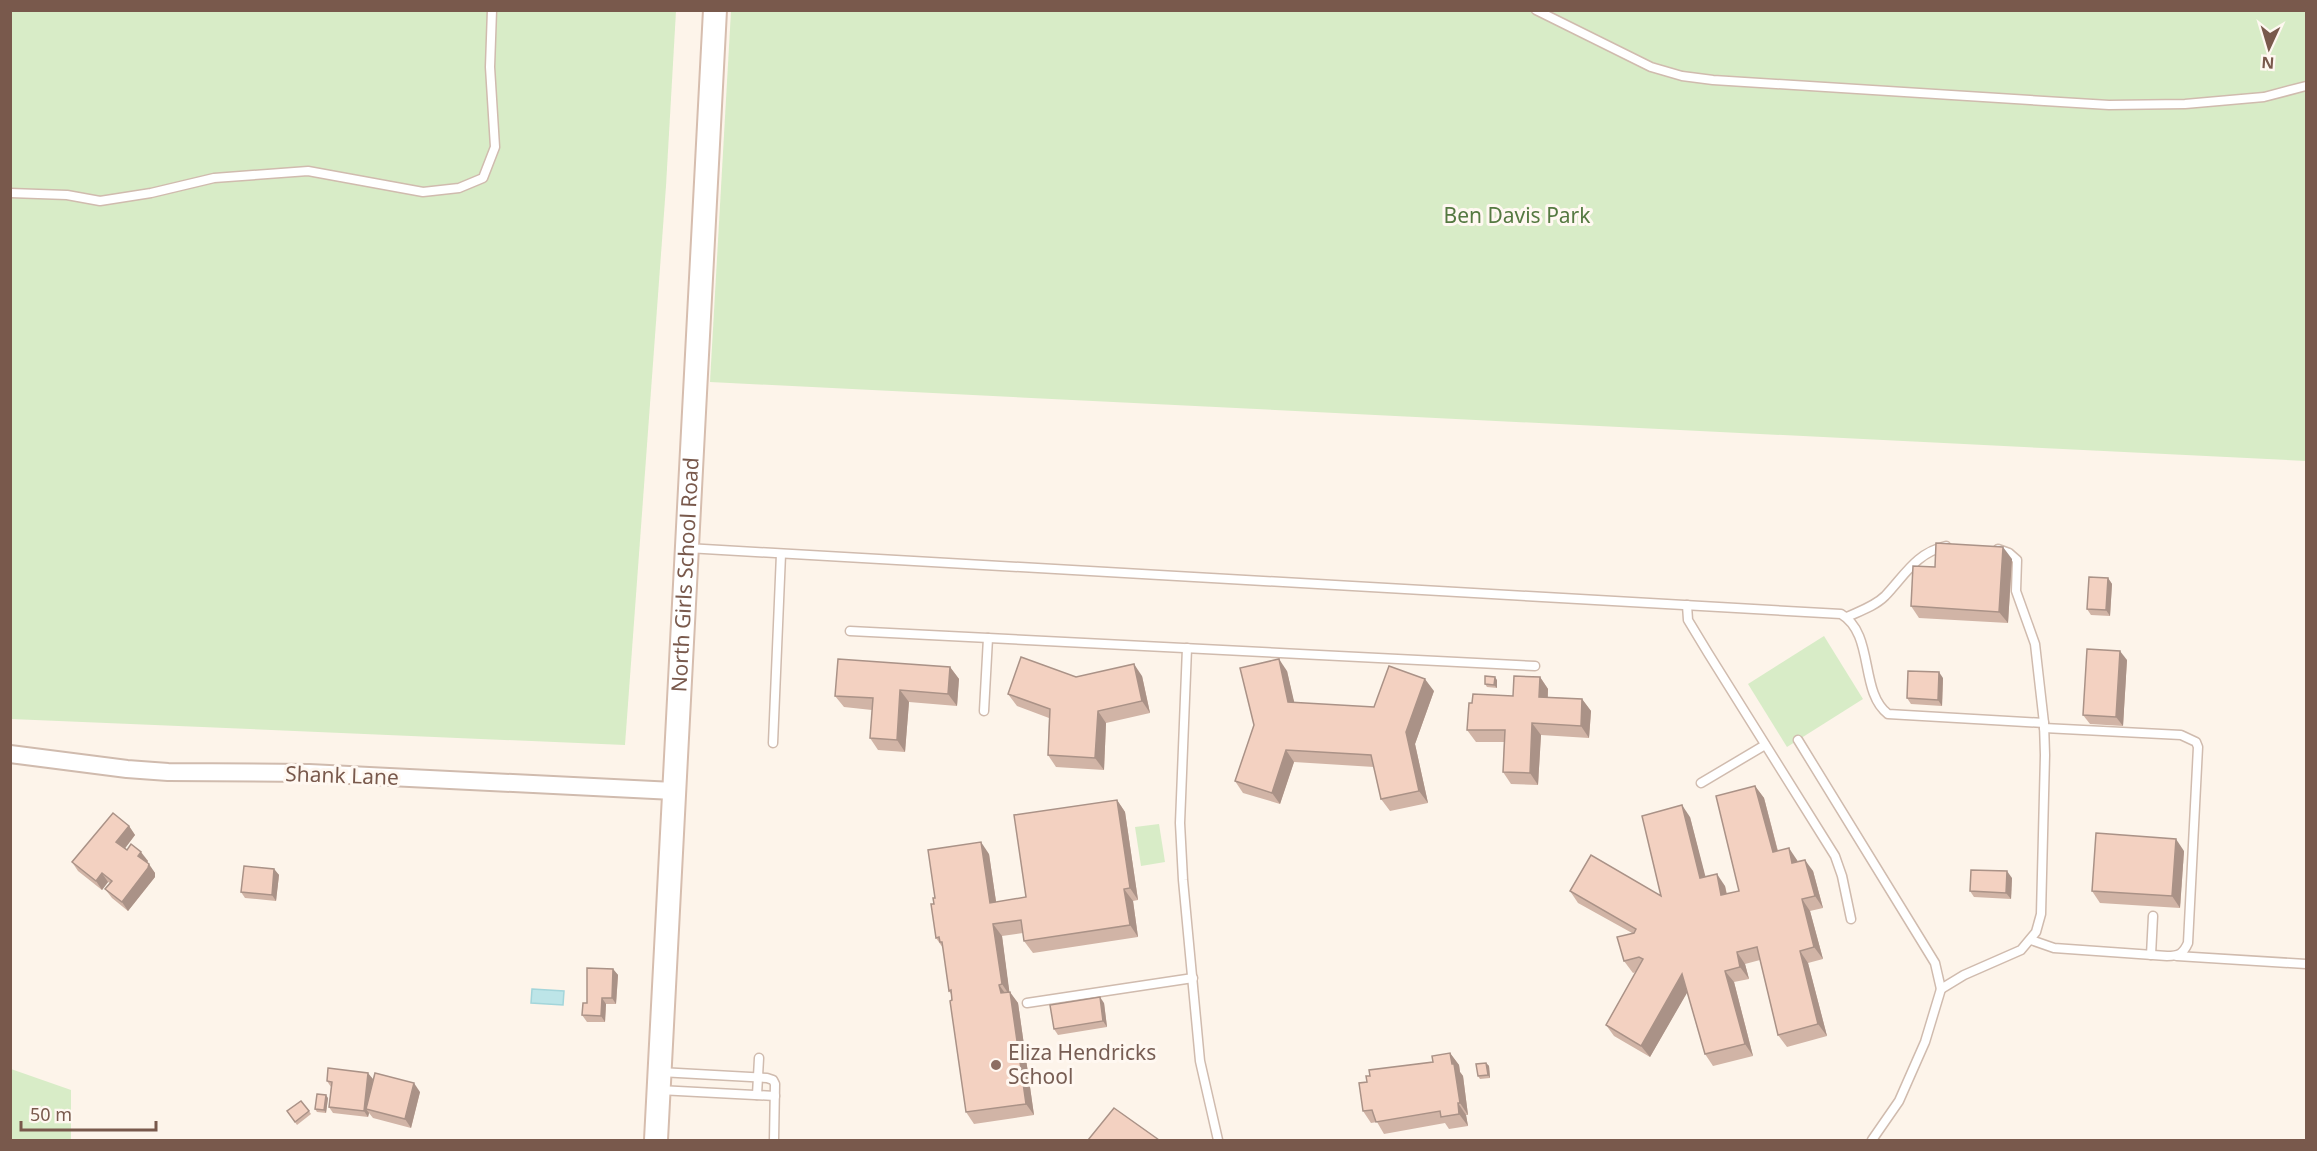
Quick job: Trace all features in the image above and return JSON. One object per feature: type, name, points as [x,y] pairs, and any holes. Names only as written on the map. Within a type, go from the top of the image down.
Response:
[{"type":"main road","name":"North Girls School Road","points":[[656,1140],[715,10]]},
{"type":"street","name":"Shank Lane","points":[[10,754],[168,772],[309,773],[674,790]]},
{"type":"lane","points":[[10,193],[67,195],[100,201],[151,193],[214,178],[308,171],[423,192],[459,188],[483,178],[495,147],[490,67],[492,10]]},
{"type":"lane","points":[[1536,10],[1651,67],[1682,76],[1713,80],[2125,105],[2185,104],[2264,97],[2307,86]]},
{"type":"lane","points":[[1847,617],[1884,597],[1916,560],[1930,552],[1953,545]]},
{"type":"lane","points":[[686,548],[1841,614],[1857,628],[1878,703],[1888,714],[2181,735],[2196,742],[2188,943],[2178,956],[2168,956]]},
{"type":"lane","points":[[1941,989],[1964,975],[2021,950],[2031,940],[2039,924],[2042,893],[2044,725],[2035,644],[2016,591],[2017,560],[2009,553],[1992,548]]},
{"type":"lane","points":[[773,743],[781,554]]},
{"type":"lane","points":[[1687,605],[1688,620],[1839,866],[1851,919]]},
{"type":"lane","points":[[850,630],[1535,666]]},
{"type":"lane","points":[[984,711],[988,638]]},
{"type":"lane","points":[[1187,648],[1180,823],[1200,1061],[1218,1140]]},
{"type":"lane","points":[[1798,740],[1935,963],[1941,989],[1925,1042],[1913,1071],[1890,1117],[1872,1140]]},
{"type":"lane","points":[[1701,783],[1765,745]]},
{"type":"lane","points":[[2151,955],[2153,916]]},
{"type":"lane","points":[[2031,940],[2054,948],[2307,964]]},
{"type":"lane","points":[[1027,1003],[1193,978]]},
{"type":"lane","points":[[758,1095],[759,1058]]},
{"type":"lane","points":[[659,1081],[758,1077],[773,1080],[775,1084],[774,1140]]},
{"type":"lane","points":[[659,1081],[775,1096]]},
{"type":"green space","points":[[11,11],[676,11],[666,186],[625,745],[11,719]]},
{"type":"green space","name":"Ben Davis Park","points":[[731,11],[2306,11],[2306,461],[710,382]]},
{"type":"green space","points":[[1824,636],[1863,699],[1787,747],[1748,684]]},
{"type":"green space","points":[[1159,824],[1165,862],[1141,866],[1135,827]]},
{"type":"green space","points":[[11,1069],[71,1090],[71,1140],[11,1140]]},
{"type":"water","points":[[532,989],[564,991],[563,1005],[531,1003]]},
{"type":"building","points":[[1936,543],[2003,547],[1999,612],[1911,606],[1913,566],[1935,567]]},
{"type":"building","points":[[2089,577],[2108,578],[2106,610],[2087,609]]},
{"type":"building","points":[[2087,649],[2120,651],[2116,717],[2083,715]]},
{"type":"building","points":[[1021,657],[1076,677],[1134,664],[1142,701],[1098,711],[1095,758],[1048,755],[1050,709],[1008,694]]},
{"type":"building","points":[[838,659],[950,667],[948,694],[900,690],[897,740],[870,738],[873,698],[835,696]]},
{"type":"building","points":[[1279,659],[1288,702],[1374,707],[1389,666],[1425,679],[1406,732],[1419,791],[1381,799],[1371,755],[1286,750],[1272,793],[1235,781],[1254,725],[1240,668]]},
{"type":"building","points":[[1908,671],[1939,672],[1938,700],[1907,698]]},
{"type":"building","points":[[1485,676],[1495,677],[1494,685],[1485,684]]},
{"type":"building","points":[[1514,676],[1540,677],[1539,697],[1582,699],[1581,726],[1532,723],[1530,773],[1503,772],[1505,730],[1467,730],[1469,703],[1472,703],[1473,694],[1513,696]]},
{"type":"building","points":[[1755,786],[1773,852],[1789,848],[1792,863],[1805,860],[1815,896],[1802,899],[1814,947],[1800,951],[1818,1024],[1778,1035],[1757,947],[1737,952],[1740,967],[1725,971],[1745,1044],[1705,1054],[1682,974],[1641,1046],[1606,1025],[1643,959],[1639,957],[1624,961],[1617,937],[1634,933],[1636,929],[1570,891],[1591,855],[1661,896],[1642,816],[1682,805],[1700,878],[1717,874],[1721,895],[1739,891],[1716,796]]},
{"type":"building","points":[[1117,800],[1130,888],[1124,889],[1130,925],[1024,941],[1021,920],[993,924],[1002,984],[999,985],[1001,993],[1010,992],[1026,1104],[966,1112],[950,1001],[952,1000],[951,990],[949,991],[942,942],[939,937],[936,938],[931,904],[934,904],[933,898],[935,898],[928,850],[981,842],[990,903],[1026,897],[1014,815]]},
{"type":"building","points":[[113,813],[129,826],[116,842],[127,850],[131,844],[141,852],[138,856],[149,864],[122,902],[105,889],[112,881],[102,873],[96,881],[72,862]]},
{"type":"building","points":[[2096,833],[2176,839],[2172,896],[2092,891]]},
{"type":"building","points":[[244,866],[274,869],[272,895],[241,892]]},
{"type":"building","points":[[1971,870],[2007,871],[2006,893],[1970,891]]},
{"type":"building","points":[[587,968],[613,969],[612,998],[602,998],[601,1016],[582,1015],[583,1003],[587,1003]]},
{"type":"building","points":[[1100,997],[1103,1021],[1054,1029],[1050,1005]]},
{"type":"building","points":[[1450,1053],[1460,1103],[1458,1103],[1459,1114],[1441,1117],[1440,1111],[1376,1122],[1372,1110],[1363,1111],[1359,1083],[1367,1082],[1366,1076],[1370,1076],[1369,1070],[1433,1062],[1432,1056]]},
{"type":"building","points":[[1486,1063],[1488,1075],[1478,1076],[1476,1064]]},
{"type":"building","points":[[328,1068],[368,1073],[364,1111],[329,1107],[332,1082],[327,1081]]},
{"type":"building","points":[[375,1073],[414,1083],[405,1119],[366,1109]]},
{"type":"building","points":[[317,1094],[326,1095],[324,1110],[315,1109]]},
{"type":"building","points":[[301,1101],[309,1111],[295,1122],[287,1111]]},
{"type":"building","points":[[1114,1108],[1159,1140],[1088,1140]]},
{"type":"place","name":"Eliza Hendricks School","points":[[996,1065]]}]
